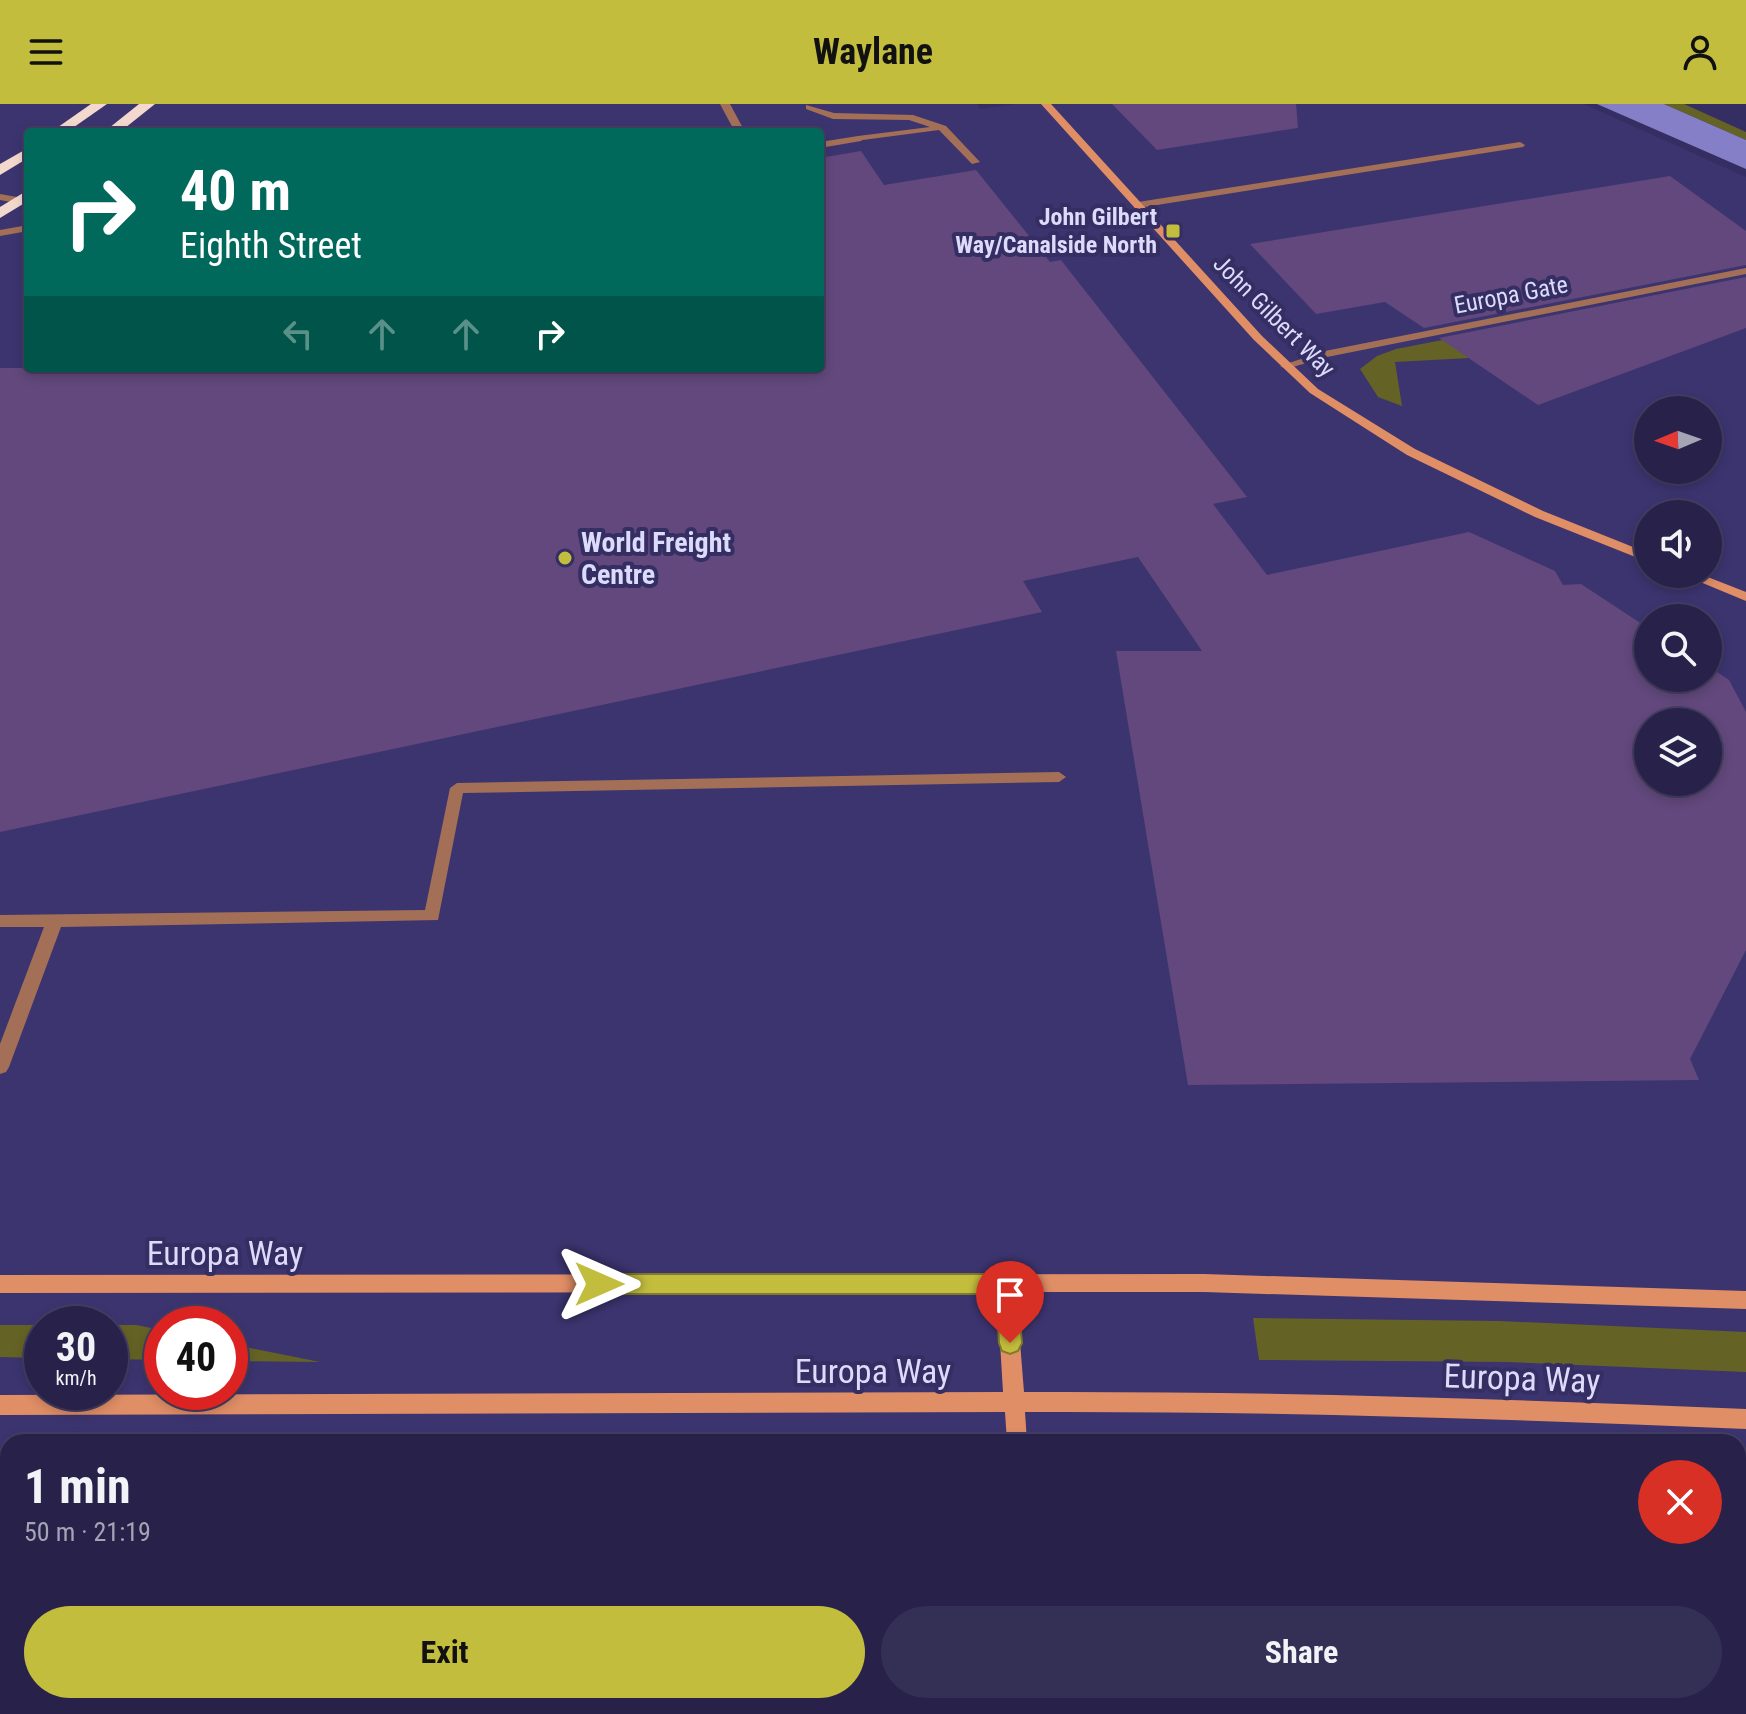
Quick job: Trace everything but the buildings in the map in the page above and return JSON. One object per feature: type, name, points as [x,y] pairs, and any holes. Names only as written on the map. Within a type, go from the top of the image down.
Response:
[{"type":"highway","points":[[64,128],[100,104]]},
{"type":"highway","points":[[116,128],[148,104]]},
{"type":"highway","points":[[0,171],[24,155]]},
{"type":"highway","points":[[0,214],[24,200]]},
{"type":"street","points":[[725,104],[738,128]]},
{"type":"street","name":"John Gilbert Way","points":[[1046,104],[1286,366],[1348,414],[1411,452],[1539,514],[1634,552]]},
{"type":"street","points":[[809,107],[833,116],[910,117],[943,128],[975,162]]},
{"type":"street","points":[[824,144],[943,128]]},
{"type":"street","points":[[1138,205],[1520,145]]},
{"type":"street","points":[[0,197],[24,199]]},
{"type":"street","points":[[0,233],[24,229]]},
{"type":"street","name":"Europa Gate","points":[[1286,366],[1325,354],[1746,271]]},
{"type":"street","points":[[1722,587],[1746,597]]},
{"type":"street","points":[[1,922],[432,916],[457,788],[1059,777]]},
{"type":"street","points":[[0,1067],[55,920]]},
{"type":"street","name":"Europa Way","points":[[0,1284],[1204,1283],[1746,1300]]},
{"type":"street","points":[[1006,1284],[1017,1434]]},
{"type":"street","name":"Europa Way","points":[[0,1405],[1284,1402],[1746,1419]]},
{"type":"shaded area","points":[[0,104],[977,104],[980,109],[1017,104],[1584,104],[1746,177],[1746,1434],[0,1434]]},
{"type":"shaded area","points":[[1597,104],[1664,104],[1746,140],[1746,169]]},
{"type":"shaded area","points":[[1664,104],[1684,104],[1746,132],[1746,140]]},
{"type":"shaded area","points":[[1746,281],[1469,358],[1395,362],[1402,406],[1378,397],[1360,369],[1377,356],[1396,349]]},
{"type":"shaded area","points":[[1253,1318],[1499,1321],[1746,1332],[1746,1372],[1508,1362],[1259,1360]]},
{"type":"shaded area","points":[[0,1325],[24,1325],[24,1358],[0,1357]]},
{"type":"shaded area","points":[[128,1325],[144,1327],[144,1360],[128,1359]]},
{"type":"shaded area","points":[[248,1348],[320,1362],[248,1361]]},
{"type":"place","name":"John Gilbert Way/Canalside North","points":[[1173,231]]},
{"type":"place","name":"World Freight Centre","points":[[565,558]]},
{"type":"route","points":[[599,1284],[1006,1284],[1010,1343]]}]
